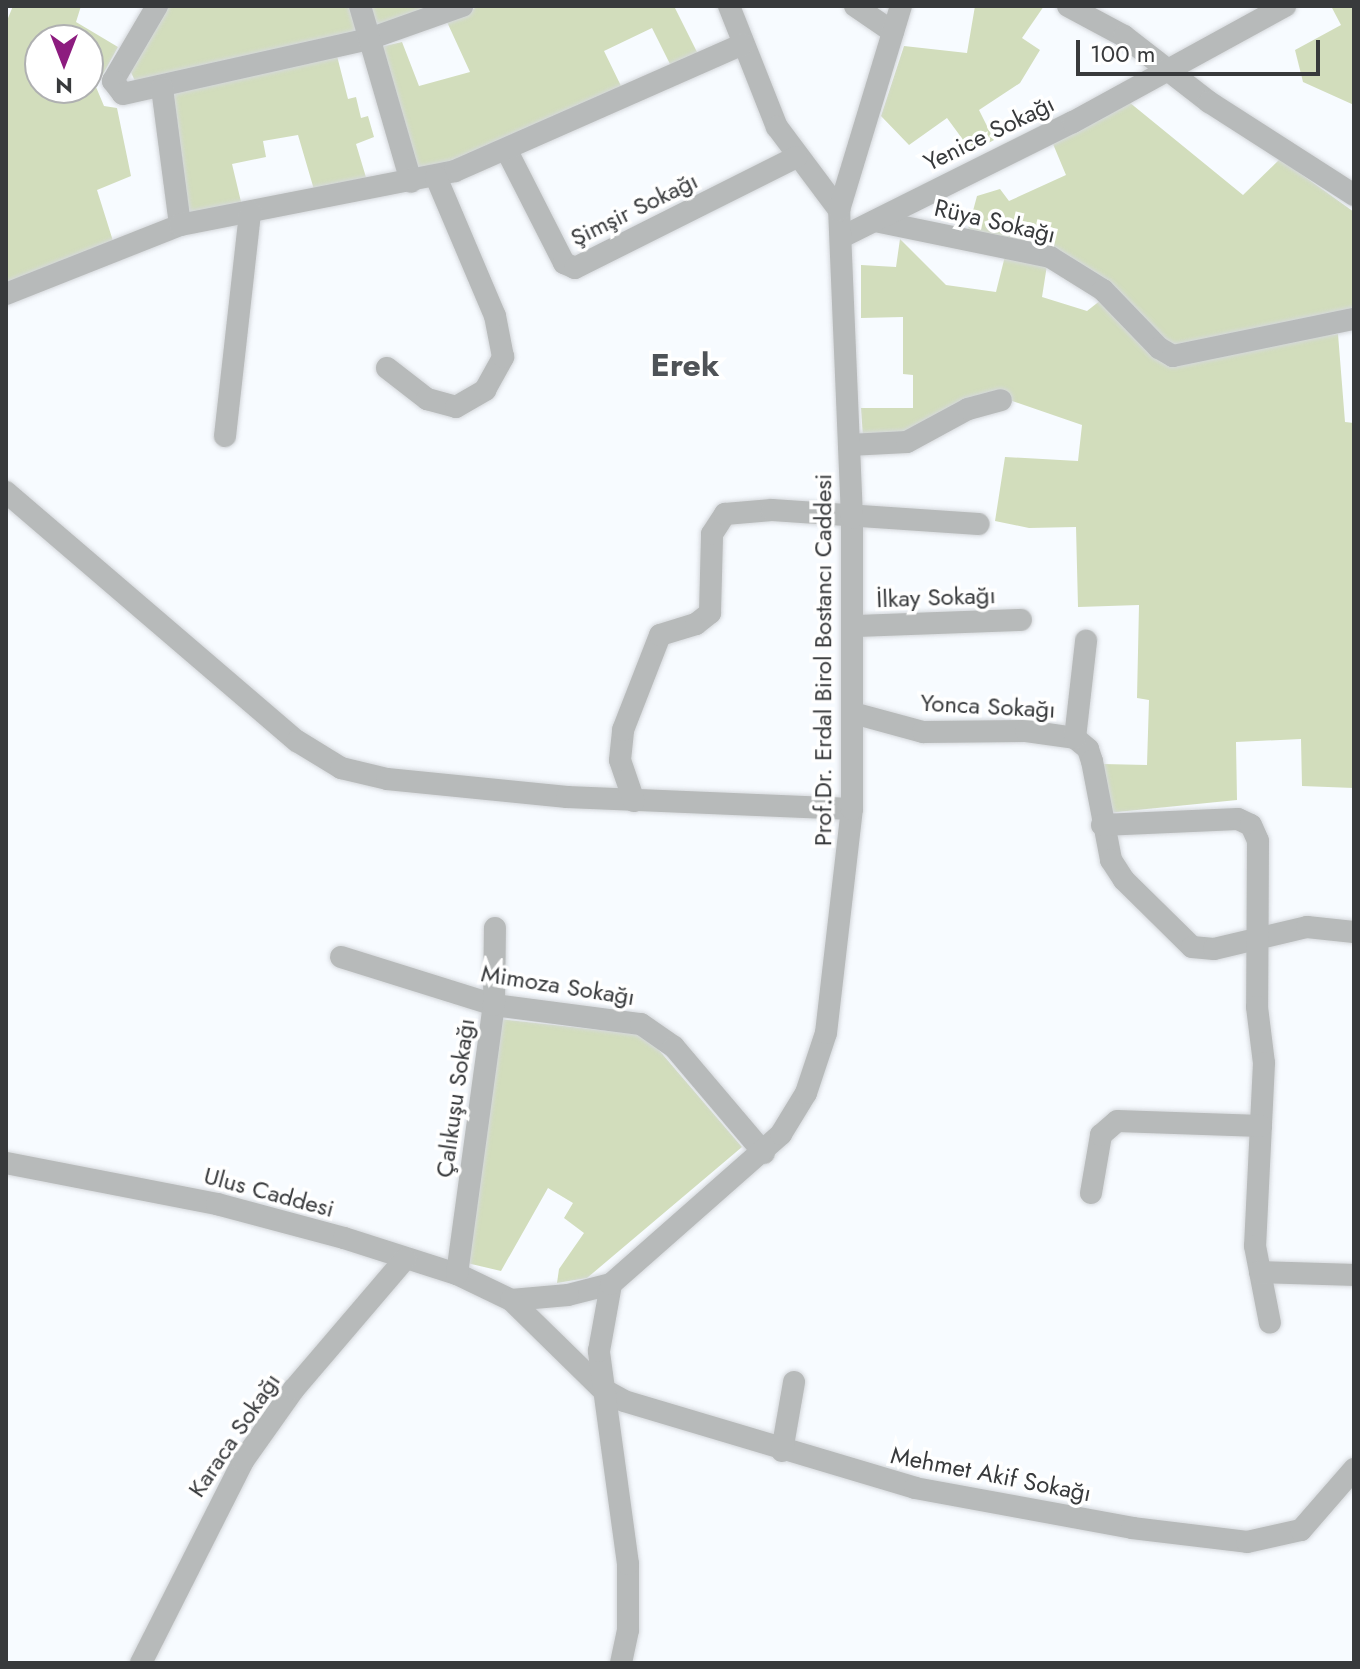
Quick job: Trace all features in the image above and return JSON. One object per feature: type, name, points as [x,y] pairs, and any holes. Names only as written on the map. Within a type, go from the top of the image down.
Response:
[{"type":"street","points":[[157,6],[113,81],[123,94],[162,88],[369,39],[462,6]]},
{"type":"street","points":[[360,6],[411,182]]},
{"type":"street","points":[[729,6],[777,127],[839,210]]},
{"type":"street","points":[[855,6],[893,32]]},
{"type":"street","name":"Prof.Dr. Erdal Birol Bostancı Caddesi","points":[[611,1284],[764,1153],[806,1093],[826,1033],[852,809],[852,518],[839,210],[901,6]]},
{"type":"street","points":[[1068,6],[1124,36],[1163,69],[1354,195]]},
{"type":"street","name":"Yenice Sokağı","points":[[842,237],[1073,122],[1163,69],[1285,6]]},
{"type":"street","points":[[6,294],[180,225],[436,177],[507,151],[743,44]]},
{"type":"street","points":[[162,88],[180,225]]},
{"type":"street","name":"Şimşir Sokağı","points":[[507,151],[564,263],[575,268],[797,157]]},
{"type":"street","points":[[387,368],[439,406],[456,407],[485,390],[503,357],[495,316],[436,177]]},
{"type":"street","points":[[225,436],[250,212]]},
{"type":"street","name":"Rüya Sokağı","points":[[875,221],[1050,257],[1103,290],[1159,348],[1173,356],[1354,319]]},
{"type":"street","points":[[849,445],[907,442],[968,409],[1001,400]]},
{"type":"street","points":[[6,492],[256,707],[341,768],[489,791],[634,801],[852,809]]},
{"type":"street","points":[[634,801],[620,760],[623,730],[660,635],[696,624],[710,613],[712,534],[718,519],[752,509],[979,524]]},
{"type":"street","name":"İlkay Sokağı","points":[[854,626],[1021,620]]},
{"type":"street","name":"Yonca Sokağı","points":[[1075,738],[1086,641]]},
{"type":"street","name":"Yonca Sokağı","points":[[853,713],[923,732],[1026,731],[1075,738],[1088,749],[1105,847],[1124,880],[1192,947],[1214,949],[1307,927],[1354,932]]},
{"type":"street","points":[[1102,825],[1215,818],[1251,825],[1258,841],[1257,1007],[1264,1063],[1255,1246],[1270,1323]]},
{"type":"street","name":"Çalıkuşu Sokağı","points":[[457,1274],[494,1005],[495,928]]},
{"type":"street","name":"Mimoza Sokağı","points":[[341,957],[494,1005],[625,1021],[658,1033],[764,1153]]},
{"type":"street","points":[[1091,1193],[1101,1135],[1117,1121],[1261,1126]]},
{"type":"street","name":"Ulus Caddesi","points":[[6,1163],[217,1204],[457,1274],[511,1300],[601,1388]]},
{"type":"street","name":"Karaca Sokağı","points":[[141,1663],[243,1461],[294,1389],[405,1259]]},
{"type":"street","points":[[1260,1272],[1354,1275]]},
{"type":"street","points":[[511,1300],[568,1295],[611,1284],[601,1322],[601,1388],[628,1564],[628,1630],[621,1663]]},
{"type":"street","points":[[782,1451],[794,1382]]},
{"type":"street","name":"Mehmet Akif Sokağı","points":[[601,1388],[647,1410],[782,1451],[972,1501],[1222,1542],[1270,1540],[1301,1530],[1354,1469]]},
{"type":"green space","points":[[13,6],[81,6],[76,22],[79,24],[24,24],[24,104],[103,104],[117,108],[131,176],[97,190],[113,241],[6,289],[6,23]]},
{"type":"green space","points":[[164,6],[353,6],[359,31],[136,83],[128,66]]},
{"type":"green space","points":[[366,6],[445,6],[372,32]]},
{"type":"green space","points":[[479,6],[674,6],[699,56],[672,68],[652,28],[604,51],[622,88],[498,148],[416,172],[376,48],[402,42],[419,86],[470,72],[447,22]]},
{"type":"green space","points":[[975,6],[1044,6],[1022,38],[1040,50],[1020,83],[979,110],[994,140],[972,152],[947,118],[909,145],[881,116],[904,46],[967,53]]},
{"type":"green space","points":[[1331,6],[1354,6],[1354,105],[1303,82],[1295,50],[1341,25]]},
{"type":"green space","points":[[104,39],[118,47],[104,72]]},
{"type":"green space","points":[[337,56],[348,99],[356,97],[361,118],[368,116],[374,137],[356,144],[368,184],[315,193],[298,135],[263,141],[266,157],[232,164],[242,206],[188,219],[169,94]]},
{"type":"green space","points":[[1129,102],[1243,195],[1280,159],[1354,212],[1354,310],[1173,347],[1126,302],[967,233],[977,196],[1000,189],[1009,201],[1066,175],[1053,144]]},
{"type":"green space","points":[[900,239],[946,285],[996,292],[1005,256],[1047,265],[1042,297],[1087,311],[1101,300],[1149,353],[1338,334],[1345,422],[1354,423],[1354,788],[1302,786],[1301,739],[1236,742],[1237,800],[1107,813],[1102,764],[1147,765],[1149,700],[1137,698],[1139,605],[1078,607],[1076,527],[1029,528],[995,521],[1005,457],[1078,461],[1082,425],[998,396],[902,435],[863,438],[861,408],[913,408],[913,375],[903,374],[903,317],[861,318],[861,265],[896,267]]},
{"type":"green space","points":[[499,1019],[646,1035],[742,1147],[587,1278],[557,1283],[559,1269],[584,1233],[564,1218],[573,1203],[548,1188],[501,1271],[467,1263]]},
{"type":"district","name":"Erek","points":[[685,365]]}]
